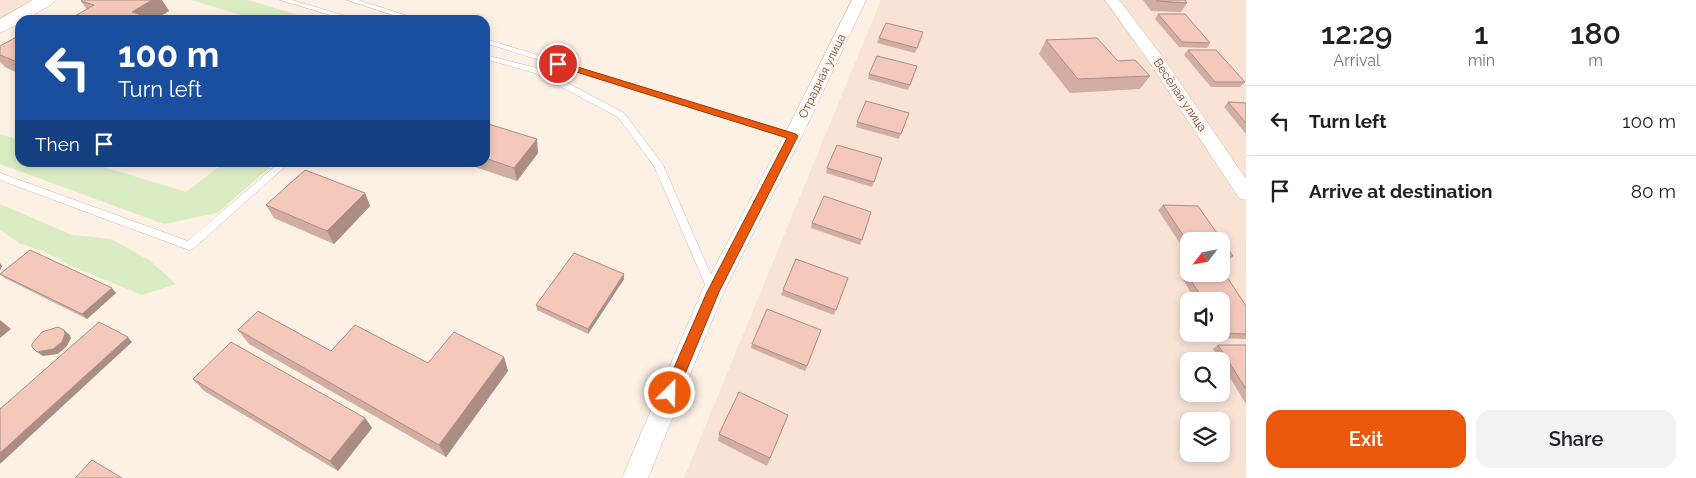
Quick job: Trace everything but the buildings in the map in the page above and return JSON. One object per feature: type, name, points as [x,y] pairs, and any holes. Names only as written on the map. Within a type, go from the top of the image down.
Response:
[{"type":"street","points":[[20,15],[46,0]]},
{"type":"street","name":"Отрадная улица","points":[[635,478],[713,292],[793,136],[859,0]]},
{"type":"street","name":"Весёлая улица","points":[[1112,0],[1156,58],[1246,193]]},
{"type":"street","points":[[0,27],[15,18]]},
{"type":"lane","points":[[284,0],[337,15]]},
{"type":"lane","points":[[351,0],[400,15]]},
{"type":"lane","points":[[490,43],[793,136]]},
{"type":"lane","points":[[490,58],[538,72],[621,114],[658,165],[713,292]]},
{"type":"lane","points":[[0,176],[189,246],[280,167]]},
{"type":"shaded area","points":[[0,0],[31,0],[0,18]]},
{"type":"shaded area","points":[[881,0],[1246,0],[1246,478],[684,478]]},
{"type":"green space","points":[[191,0],[248,0],[298,15],[241,15]]},
{"type":"green space","points":[[0,134],[15,138],[15,167],[104,167],[186,192],[219,167],[270,167],[217,213],[164,224],[0,164]]},
{"type":"green space","points":[[0,204],[72,235],[111,239],[149,260],[176,284],[142,295],[71,266],[45,252],[19,243],[0,230]]},
{"type":"route","points":[[558,64],[793,136],[713,292],[670,393]]}]
